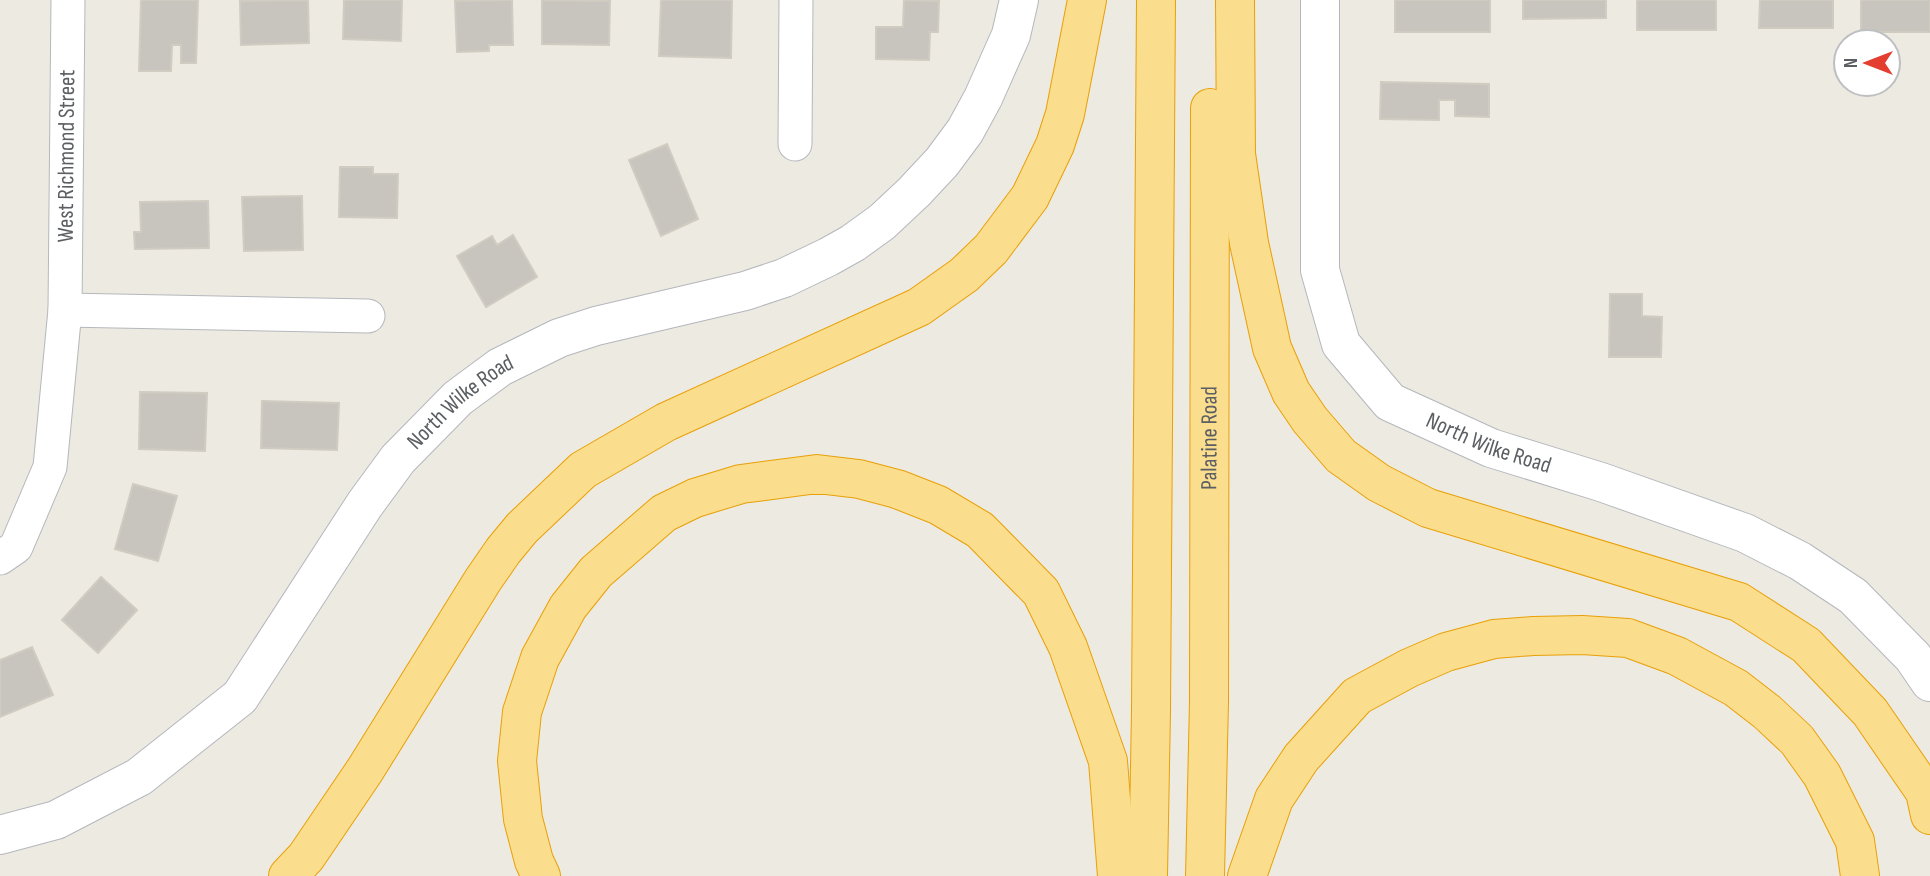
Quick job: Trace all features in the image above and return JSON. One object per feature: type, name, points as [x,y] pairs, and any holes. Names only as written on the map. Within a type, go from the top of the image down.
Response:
[{"type":"highway","points":[[288,876],[306,857],[358,781],[503,551],[522,528],[583,470],[666,422],[919,307],[964,275],[991,249],[1030,197],[1055,145],[1065,114],[1087,0]]},
{"type":"highway","points":[[1148,876],[1156,0]]},
{"type":"highway","name":"Palatine Road","points":[[1205,876],[1209,702],[1211,0]]},
{"type":"highway","points":[[1235,0],[1236,154],[1249,243],[1272,348],[1291,392],[1310,420],[1341,456],[1379,483],[1428,508],[1739,602],[1750,609],[1806,645],[1870,712],[1925,792],[1930,815]]},
{"type":"highway","points":[[541,876],[534,861],[523,819],[517,761],[522,712],[540,658],[568,607],[596,572],[664,513],[695,498],[741,484],[817,474],[884,485],[938,505],[980,530],[1041,592],[1068,647],[1108,761],[1117,876]]},
{"type":"highway","points":[[1247,876],[1273,799],[1301,758],[1357,696],[1409,668],[1447,652],[1494,639],[1582,635],[1628,638],[1677,656],[1736,688],[1767,712],[1797,740],[1822,775],[1855,841],[1860,876]]},
{"type":"street","name":"West Richmond Street","points":[[0,558],[16,547],[50,467],[65,310],[68,0]]},
{"type":"street","points":[[795,144],[796,0]]},
{"type":"street","name":"North Wilke Road","points":[[0,835],[56,820],[139,777],[240,697],[365,503],[398,459],[458,398],[500,367],[559,338],[596,326],[746,291],[784,278],[853,243],[882,222],[942,162],[965,131],[1011,35],[1019,0]]},
{"type":"street","name":"North Wilke Road","points":[[1320,9],[1320,270],[1341,344],[1390,402],[1491,449],[1601,482],[1745,533],[1800,561],[1853,596],[1913,657],[1930,682]]},
{"type":"street","points":[[65,310],[368,316]]},
{"type":"building","points":[[141,0],[198,0],[196,63],[181,63],[181,45],[172,45],[171,71],[139,71]]},
{"type":"building","points":[[308,0],[309,43],[241,45],[240,1]]},
{"type":"building","points":[[344,0],[402,0],[401,41],[343,39]]},
{"type":"building","points":[[512,0],[513,45],[489,45],[489,51],[457,52],[455,1]]},
{"type":"building","points":[[542,0],[610,1],[609,45],[542,44]]},
{"type":"building","points":[[661,0],[732,0],[731,58],[659,56]]},
{"type":"building","points":[[904,0],[939,1],[938,32],[930,32],[929,60],[876,59],[876,27],[903,27]]},
{"type":"building","points":[[1395,0],[1490,0],[1490,32],[1395,32]]},
{"type":"building","points":[[1523,0],[1606,0],[1606,18],[1523,19]]},
{"type":"building","points":[[1637,0],[1716,0],[1716,30],[1637,30]]},
{"type":"building","points":[[1760,0],[1833,0],[1833,28],[1759,28]]},
{"type":"building","points":[[1861,0],[1930,0],[1930,32],[1902,32],[1902,28],[1861,28]]},
{"type":"building","points":[[1381,82],[1489,84],[1489,117],[1455,116],[1455,100],[1439,100],[1439,120],[1380,119]]},
{"type":"building","points":[[667,144],[698,219],[661,236],[629,160]]},
{"type":"building","points":[[340,167],[373,167],[373,174],[398,174],[397,218],[339,217]]},
{"type":"building","points":[[302,196],[303,250],[244,251],[242,197]]},
{"type":"building","points":[[208,201],[209,248],[135,249],[134,232],[141,232],[140,202]]},
{"type":"building","points":[[513,235],[537,277],[486,307],[457,256],[492,236],[497,245]]},
{"type":"building","points":[[1610,294],[1642,294],[1642,316],[1662,317],[1661,357],[1609,357]]},
{"type":"building","points":[[140,392],[207,393],[205,451],[139,449]]},
{"type":"building","points":[[262,401],[339,403],[337,450],[261,448]]},
{"type":"building","points":[[133,484],[177,496],[158,561],[115,549]]},
{"type":"building","points":[[101,577],[137,610],[98,653],[62,620]]},
{"type":"building","points":[[32,647],[53,695],[0,717],[0,660]]}]
